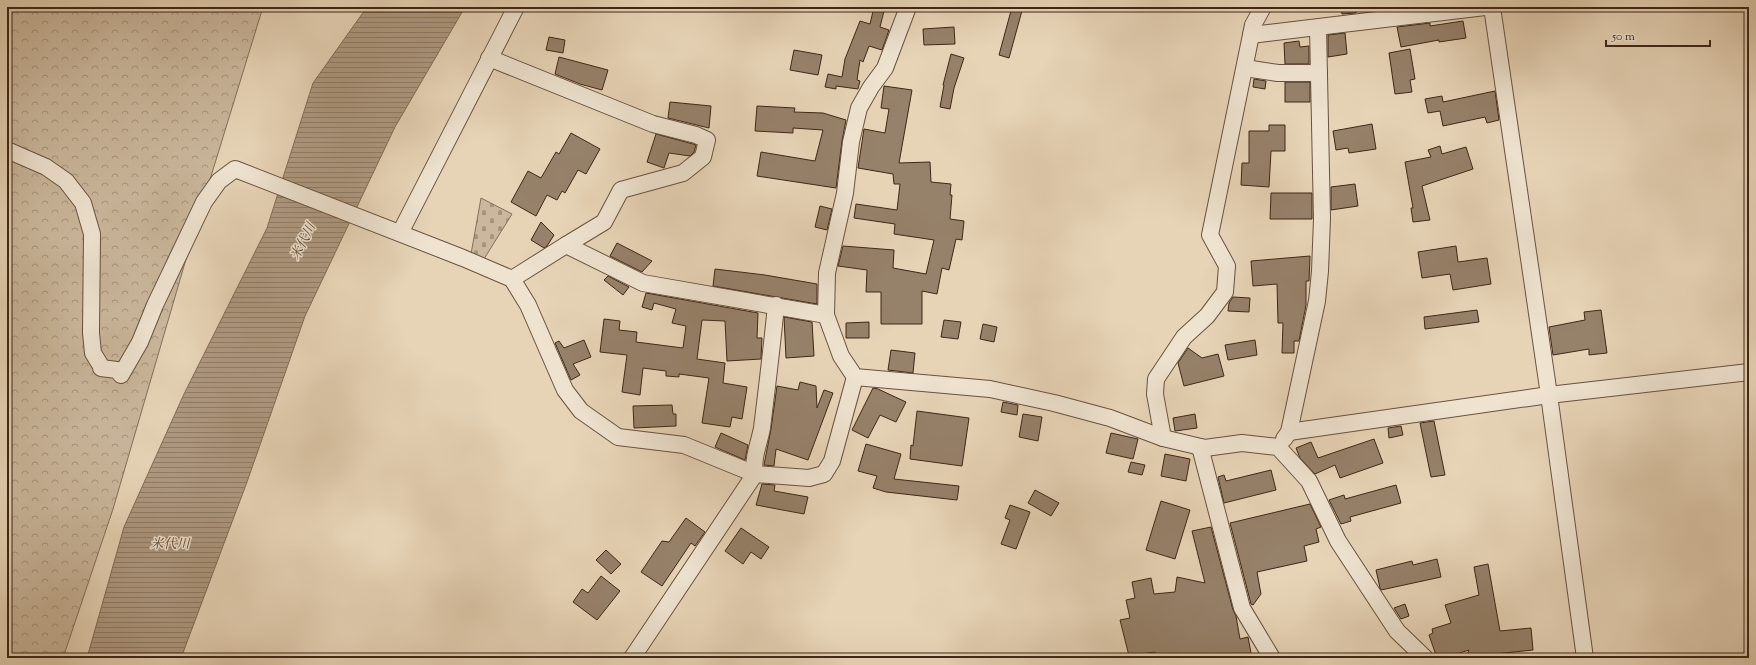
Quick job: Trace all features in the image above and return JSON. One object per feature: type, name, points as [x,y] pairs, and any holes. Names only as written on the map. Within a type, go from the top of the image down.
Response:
[{"type":"street","points":[[400,233],[516,7]]},
{"type":"street","points":[[7,150],[46,167],[66,181],[83,203],[92,234],[90,333],[93,353],[101,368],[117,370],[121,375],[140,342],[155,305],[204,202],[220,181],[235,169],[400,233],[512,279],[528,305],[565,390],[581,411],[618,437],[684,445],[755,474],[809,478],[824,474],[832,460],[855,377],[841,356],[826,315],[827,273],[845,193],[851,142],[859,108],[871,87],[885,68],[908,7]]},
{"type":"street","points":[[1163,438],[1154,394],[1156,379],[1184,337],[1207,316],[1225,292],[1228,266],[1210,235],[1253,25],[1263,7]]},
{"type":"street","points":[[1251,35],[1485,7]]},
{"type":"street","points":[[1492,7],[1549,395],[1585,658]]},
{"type":"street","points":[[1278,447],[1289,432],[1318,301],[1322,219],[1318,28]]},
{"type":"street","points":[[489,58],[653,124],[696,135],[706,140],[704,158],[683,173],[621,190],[604,222],[512,279]]},
{"type":"street","points":[[1245,68],[1278,74],[1319,73]]},
{"type":"street","points":[[566,245],[643,283],[776,305],[826,315]]},
{"type":"street","points":[[632,658],[755,474],[753,463],[759,445],[769,375],[776,305]]},
{"type":"street","points":[[1289,432],[1549,395],[1749,372]]},
{"type":"street","points":[[855,377],[990,389],[1054,403],[1110,418],[1163,438],[1205,448],[1242,443],[1278,447],[1308,481],[1338,541],[1397,631],[1425,658]]},
{"type":"street","points":[[1200,447],[1242,608],[1272,658]]},
{"type":"green space","points":[[7,7],[263,7],[196,225],[113,509],[63,658],[7,658]]},
{"type":"green space","points":[[481,198],[512,214],[484,259],[471,254]]},
{"type":"water","name":"米代川","points":[[367,7],[465,7],[395,127],[305,316],[247,482],[181,658],[87,658],[124,527],[184,394],[267,228],[313,83]]},
{"type":"building","points":[[874,7],[885,7],[880,27],[889,30],[882,50],[869,46],[863,62],[860,60],[857,80],[860,81],[858,89],[836,86],[836,89],[825,87],[828,74],[842,77],[845,59],[860,21],[870,24]]},
{"type":"building","points":[[1012,7],[1023,7],[1009,58],[999,55]]},
{"type":"building","points":[[1341,7],[1356,7],[1356,13],[1342,14]]},
{"type":"building","points":[[1463,21],[1466,38],[1439,42],[1439,40],[1401,47],[1397,27],[1430,23],[1430,26]]},
{"type":"building","points":[[954,27],[955,44],[924,45],[923,29]]},
{"type":"building","points":[[1345,33],[1347,54],[1328,57],[1328,35]]},
{"type":"building","points":[[549,37],[565,40],[563,53],[546,50]]},
{"type":"building","points":[[1299,41],[1300,47],[1309,46],[1309,64],[1285,64],[1284,43]]},
{"type":"building","points":[[1410,49],[1415,79],[1410,80],[1412,92],[1395,94],[1389,53]]},
{"type":"building","points":[[794,50],[822,55],[818,75],[790,70]]},
{"type":"building","points":[[951,54],[964,58],[954,88],[950,109],[940,107],[943,85]]},
{"type":"building","points":[[559,57],[608,70],[602,90],[580,84],[555,74]]},
{"type":"building","points":[[1254,79],[1266,81],[1265,89],[1253,87]]},
{"type":"building","points":[[1285,82],[1310,82],[1310,102],[1285,102]]},
{"type":"building","points":[[884,86],[912,90],[899,163],[930,162],[931,182],[951,184],[950,195],[952,195],[950,219],[964,221],[962,240],[956,239],[949,270],[942,268],[937,294],[922,291],[922,324],[881,324],[881,292],[866,292],[867,270],[838,266],[843,246],[894,250],[893,268],[926,274],[934,240],[894,234],[895,224],[854,218],[856,204],[897,210],[900,184],[894,184],[893,174],[858,168],[864,129],[885,133],[889,109],[881,108]]},
{"type":"building","points":[[1495,91],[1499,120],[1487,123],[1485,117],[1443,126],[1440,111],[1428,113],[1425,99],[1442,96],[1443,102]]},
{"type":"building","points":[[670,102],[711,106],[709,128],[668,118]]},
{"type":"building","points":[[757,106],[795,108],[794,112],[823,113],[846,120],[836,188],[757,176],[761,152],[815,161],[823,130],[793,128],[793,133],[755,131]]},
{"type":"building","points":[[1372,124],[1376,149],[1349,153],[1348,148],[1336,150],[1333,131]]},
{"type":"building","points":[[1269,125],[1285,125],[1285,151],[1271,151],[1269,187],[1241,185],[1242,163],[1249,163],[1249,131],[1269,131]]},
{"type":"building","points":[[571,133],[600,149],[586,174],[578,170],[565,193],[562,191],[557,200],[547,195],[536,216],[511,202],[528,171],[541,178],[556,152],[559,154]]},
{"type":"building","points":[[656,134],[696,145],[694,152],[690,156],[669,153],[664,168],[647,162]]},
{"type":"building","points":[[1440,146],[1442,154],[1466,147],[1473,169],[1422,186],[1430,220],[1413,222],[1411,208],[1413,208],[1405,162],[1431,157],[1428,150]]},
{"type":"building","points":[[1355,184],[1358,206],[1331,210],[1331,187]]},
{"type":"building","points":[[1271,193],[1312,193],[1312,219],[1270,219]]},
{"type":"building","points":[[820,206],[832,209],[827,230],[815,227]]},
{"type":"building","points":[[541,222],[554,235],[544,248],[531,240]]},
{"type":"building","points":[[617,243],[652,261],[642,272],[610,256]]},
{"type":"building","points":[[1456,246],[1458,262],[1487,258],[1491,284],[1453,290],[1450,274],[1422,278],[1418,252]]},
{"type":"building","points":[[1310,256],[1309,281],[1306,281],[1306,305],[1299,341],[1294,341],[1294,353],[1282,353],[1283,323],[1278,323],[1277,284],[1253,286],[1251,261]]},
{"type":"building","points":[[715,269],[765,275],[817,284],[817,304],[713,286]]},
{"type":"building","points":[[608,276],[629,287],[623,295],[604,280]]},
{"type":"building","points":[[646,293],[758,313],[757,338],[762,338],[761,359],[727,361],[725,321],[702,320],[697,359],[725,363],[723,383],[747,387],[742,419],[732,417],[730,427],[702,423],[709,378],[679,374],[679,377],[666,376],[666,371],[643,368],[640,395],[622,392],[627,355],[600,352],[604,319],[620,321],[619,330],[637,332],[636,342],[683,348],[686,326],[672,323],[676,309],[654,303],[652,310],[642,307]]},
{"type":"building","points":[[1233,297],[1250,298],[1249,312],[1228,311],[1229,303]]},
{"type":"building","points":[[1477,310],[1479,322],[1425,329],[1424,317]]},
{"type":"building","points":[[1601,310],[1607,353],[1589,355],[1589,349],[1553,355],[1549,327],[1585,320],[1584,312]]},
{"type":"building","points":[[784,317],[812,322],[814,356],[786,358]]},
{"type":"building","points":[[944,320],[961,322],[958,339],[941,337]]},
{"type":"building","points":[[869,322],[869,338],[846,338],[846,323]]},
{"type":"building","points":[[983,324],[997,327],[994,342],[980,339]]},
{"type":"building","points":[[584,340],[591,357],[573,364],[580,375],[571,380],[555,343],[559,341],[564,348]]},
{"type":"building","points":[[1255,340],[1257,355],[1228,360],[1225,345]]},
{"type":"building","points":[[1188,348],[1202,358],[1218,354],[1224,376],[1184,386],[1178,363]]},
{"type":"building","points":[[891,350],[915,353],[913,373],[888,370]]},
{"type":"building","points":[[800,382],[816,386],[817,408],[824,390],[833,393],[808,460],[776,449],[774,466],[764,465],[777,386],[798,390]]},
{"type":"building","points":[[873,388],[906,402],[896,422],[880,415],[868,438],[852,430]]},
{"type":"building","points":[[1003,402],[1018,405],[1017,415],[1001,412]]},
{"type":"building","points":[[672,405],[673,414],[676,414],[676,426],[634,428],[633,406]]},
{"type":"building","points":[[917,411],[969,418],[962,466],[910,459]]},
{"type":"building","points":[[1023,414],[1042,417],[1038,441],[1019,437]]},
{"type":"building","points":[[1195,414],[1197,428],[1175,431],[1173,418]]},
{"type":"building","points":[[1434,421],[1445,475],[1431,477],[1420,423]]},
{"type":"building","points":[[1401,426],[1403,435],[1389,438],[1388,428]]},
{"type":"building","points":[[721,433],[748,445],[745,460],[715,447]]},
{"type":"building","points":[[1111,433],[1138,439],[1133,459],[1106,453]]},
{"type":"building","points":[[1374,439],[1383,463],[1340,478],[1335,465],[1315,474],[1300,458],[1296,448],[1311,442],[1318,458]]},
{"type":"building","points":[[866,444],[901,454],[894,479],[959,486],[957,500],[886,492],[873,488],[877,476],[858,471]]},
{"type":"building","points":[[1165,454],[1190,459],[1186,481],[1161,476]]},
{"type":"building","points":[[1131,462],[1145,465],[1142,475],[1128,472]]},
{"type":"building","points":[[1271,470],[1276,490],[1224,503],[1218,477],[1224,475],[1226,481]]},
{"type":"building","points":[[762,484],[775,485],[774,491],[808,497],[804,514],[756,505]]},
{"type":"building","points":[[1396,485],[1401,503],[1350,517],[1351,521],[1341,524],[1329,500],[1344,495],[1345,499]]},
{"type":"building","points":[[1035,490],[1059,503],[1051,516],[1028,503]]},
{"type":"building","points":[[1161,501],[1190,510],[1175,559],[1146,550]]},
{"type":"building","points":[[1310,504],[1321,527],[1316,529],[1319,542],[1304,546],[1307,561],[1257,572],[1261,594],[1253,605],[1251,604],[1230,523]]},
{"type":"building","points":[[1010,505],[1030,512],[1016,549],[1001,544],[1010,520],[1005,518]]},
{"type":"building","points":[[686,518],[705,532],[695,546],[691,543],[662,586],[641,572],[662,541],[669,542]]},
{"type":"building","points":[[1211,527],[1233,610],[1236,616],[1240,639],[1248,637],[1252,658],[1156,658],[1155,652],[1129,656],[1120,620],[1130,618],[1126,600],[1135,598],[1132,582],[1151,578],[1154,594],[1175,592],[1177,577],[1205,583],[1192,531]]},
{"type":"building","points":[[741,528],[769,547],[761,559],[751,552],[743,564],[725,551]]},
{"type":"building","points":[[606,550],[621,564],[611,574],[596,560]]},
{"type":"building","points":[[1437,559],[1441,577],[1381,590],[1376,570],[1412,561],[1413,565]]},
{"type":"building","points":[[1488,564],[1500,631],[1531,628],[1533,650],[1466,657],[1469,650],[1444,658],[1437,658],[1429,635],[1433,633],[1432,629],[1451,623],[1445,605],[1479,595],[1474,567]]},
{"type":"building","points":[[601,576],[620,591],[597,620],[573,602],[582,589],[588,593]]},
{"type":"building","points":[[1405,604],[1409,616],[1401,619],[1394,608]]}]
